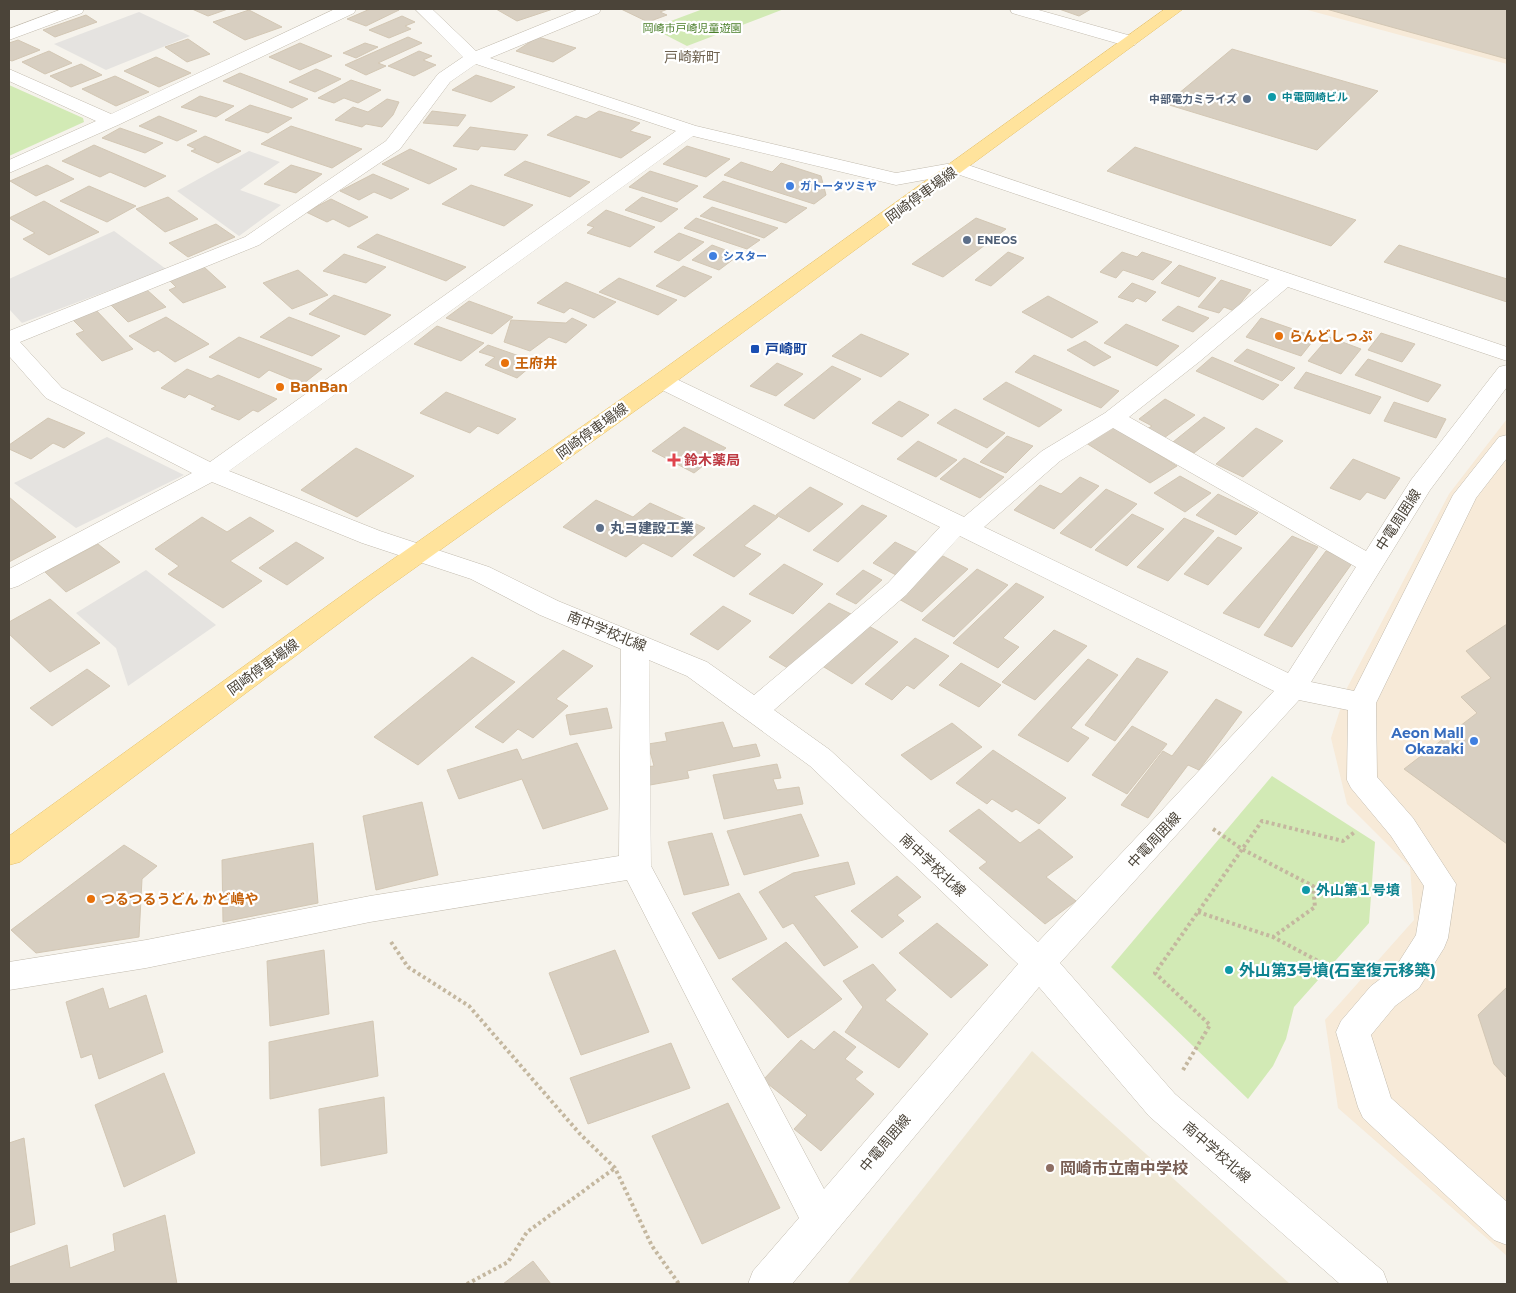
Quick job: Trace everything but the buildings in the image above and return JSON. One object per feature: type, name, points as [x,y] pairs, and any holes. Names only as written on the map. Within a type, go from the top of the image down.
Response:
[{"type":"main road","name":"岡崎停車場線","points":[[9,852],[368,589],[662,381],[1175,9]]},
{"type":"street","points":[[9,35],[76,9]]},
{"type":"street","points":[[9,167],[348,9]]},
{"type":"street","points":[[423,9],[474,58],[690,130],[896,179],[958,168],[1507,354]]},
{"type":"street","points":[[9,339],[252,241],[393,145],[444,78],[474,58],[593,9]]},
{"type":"street","points":[[1018,9],[1129,42]]},
{"type":"street","points":[[9,74],[111,121]]},
{"type":"street","points":[[9,580],[211,473],[690,130]]},
{"type":"street","points":[[754,710],[784,687],[897,589],[961,527],[1051,456],[1113,418],[1191,357],[1284,279]]},
{"type":"street","name":"南中学校北線","points":[[9,343],[54,393],[211,473],[371,537],[422,552],[480,573],[549,608],[697,669],[820,758],[1039,963],[1162,1105],[1370,1284]]},
{"type":"street","name":"中電周囲線","points":[[768,1284],[820,1220],[1039,963],[1293,688],[1420,486],[1507,372]]},
{"type":"street","points":[[662,381],[1293,688],[1362,703]]},
{"type":"street","points":[[1113,418],[1370,564]]},
{"type":"street","points":[[1507,442],[1465,495],[1362,703],[1362,780],[1402,827],[1440,884],[1432,938],[1407,978],[1383,996],[1353,1032],[1376,1107],[1507,1227]]},
{"type":"street","points":[[635,642],[635,866],[820,1220]]},
{"type":"street","points":[[9,976],[146,954],[370,909],[635,866]]},
{"type":"path","points":[[1183,809],[1242,849],[1313,886],[1315,907],[1273,937]]},
{"type":"path","points":[[1162,1105],[1210,1025],[1155,972],[1262,821],[1344,841],[1387,809]]},
{"type":"path","points":[[370,909],[408,967],[469,1006],[580,1134],[615,1168],[652,1246],[679,1284]]},
{"type":"path","points":[[1198,912],[1273,937],[1383,996]]},
{"type":"path","points":[[467,1284],[508,1262],[527,1232],[615,1168]]},
{"type":"shaded area","points":[[1304,9],[1507,9],[1507,64]]},
{"type":"shaded area","points":[[139,12],[190,36],[106,70],[54,44]]},
{"type":"shaded area","points":[[249,151],[280,162],[240,190],[281,205],[239,236],[177,191]]},
{"type":"shaded area","points":[[114,231],[166,269],[22,323],[9,309],[9,279]]},
{"type":"shaded area","points":[[1507,419],[1507,1256],[1338,1108],[1325,1020],[1414,920],[1410,867],[1347,804],[1331,738],[1347,688],[1449,494]]},
{"type":"shaded area","points":[[107,437],[184,475],[76,528],[14,483]]},
{"type":"shaded area","points":[[146,570],[216,625],[128,686],[116,648],[76,613]]},
{"type":"shaded area","name":"岡崎市立南中学校","points":[[1032,1051],[1290,1284],[847,1284]]},
{"type":"green space","name":"岡崎市戸崎児童遊園","points":[[703,9],[784,9],[687,46],[652,28]]},
{"type":"green space","points":[[9,85],[83,118],[84,122],[9,156]]},
{"type":"green space","points":[[1272,776],[1375,842],[1369,923],[1294,1007],[1286,1039],[1273,1066],[1248,1099],[1111,967]]},
{"type":"place","name":"中電岡崎ビル","points":[[1272,97]]},
{"type":"place","name":"中部電力ミライズ","points":[[1247,99]]},
{"type":"place","name":"ガトータツミヤ","points":[[790,186]]},
{"type":"place","name":"ENEOS","points":[[967,240]]},
{"type":"place","name":"シスター","points":[[713,256]]},
{"type":"place","name":"らんどしっぷ","points":[[1279,336]]},
{"type":"place","name":"戸崎町","points":[[755,349]]},
{"type":"place","name":"王府井","points":[[505,363]]},
{"type":"place","name":"BanBan","points":[[280,387]]},
{"type":"place","name":"鈴木薬局","points":[[674,460]]},
{"type":"place","name":"丸ヨ建設工業","points":[[600,528]]},
{"type":"place","name":"Aeon Mall Okazaki","points":[[1474,741]]},
{"type":"place","name":"外山第１号墳","points":[[1306,890]]},
{"type":"place","name":"つるつるうどん かど嶋や","points":[[91,899]]},
{"type":"place","name":"外山第3号墳(石室復元移築)","points":[[1229,970]]},
{"type":"place","name":"岡崎市立南中学校","points":[[1050,1168]]},
{"type":"district","name":"戸崎新町","points":[[692,57]]}]
